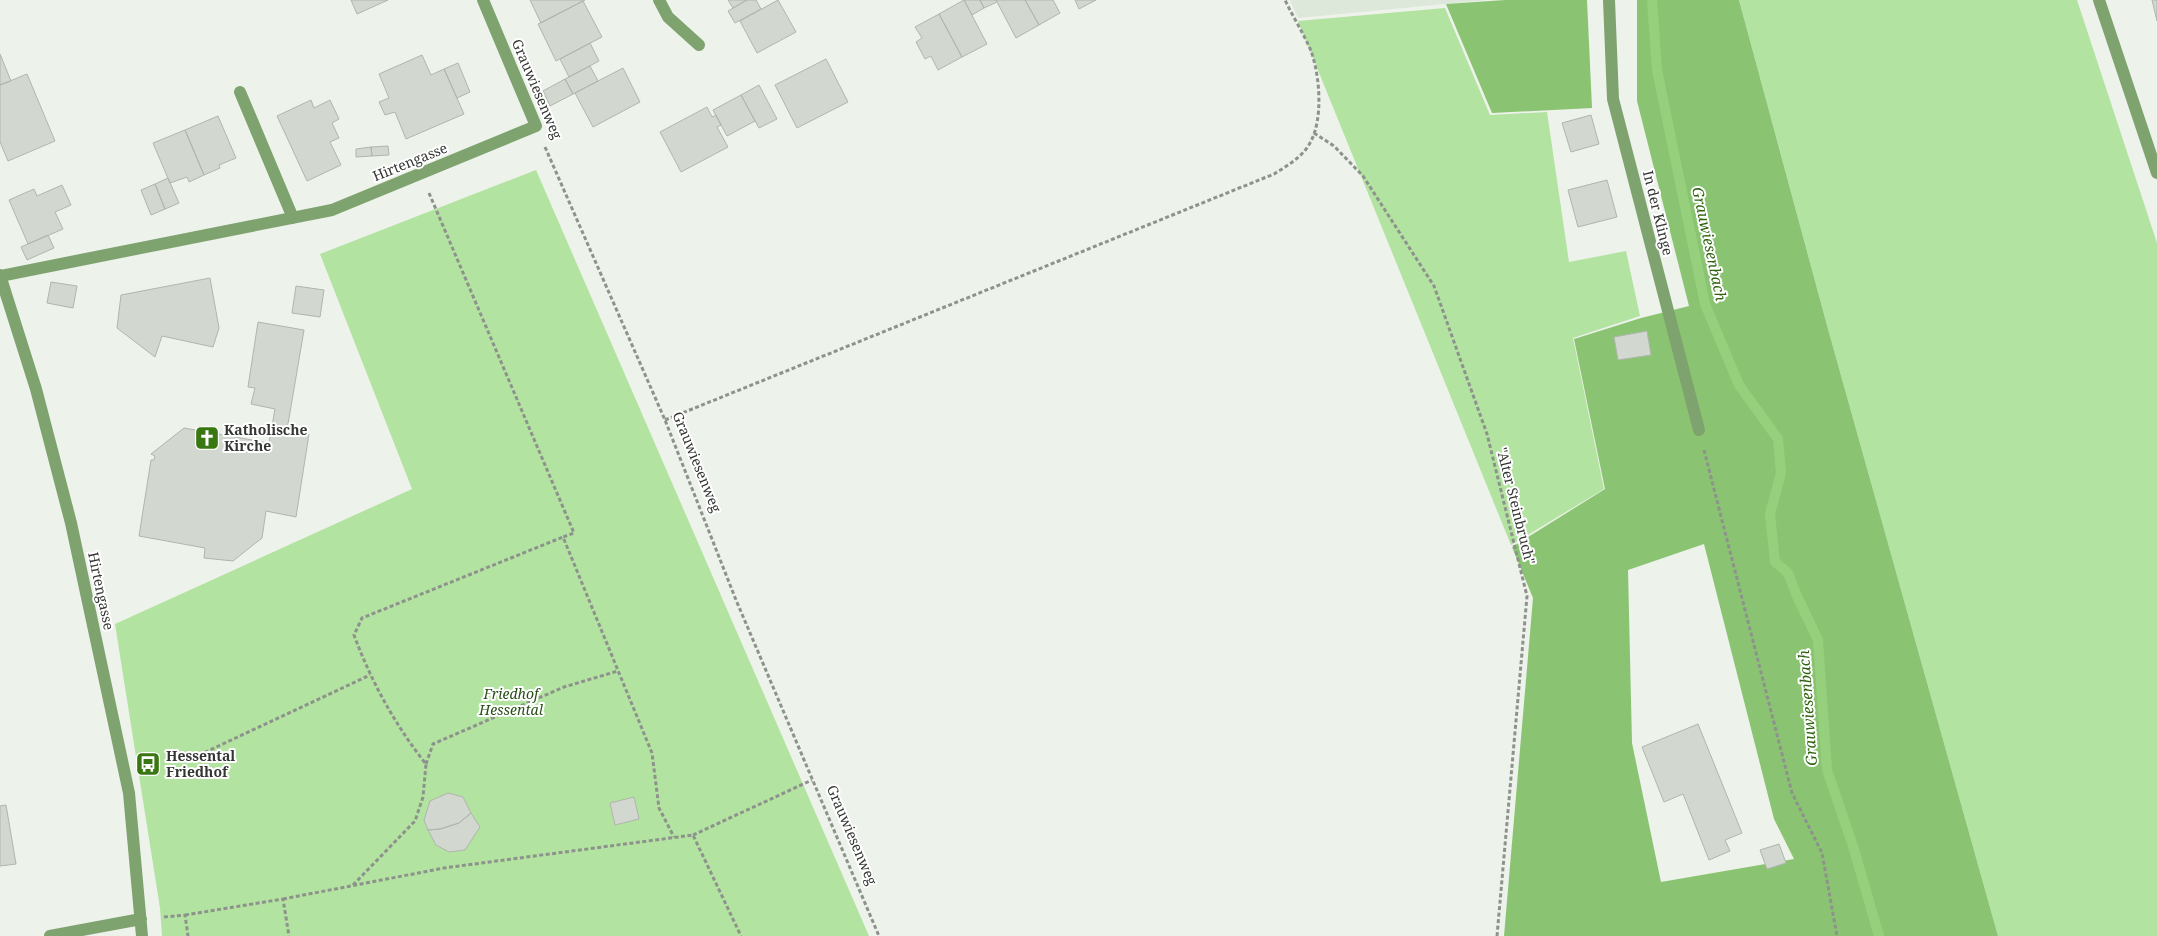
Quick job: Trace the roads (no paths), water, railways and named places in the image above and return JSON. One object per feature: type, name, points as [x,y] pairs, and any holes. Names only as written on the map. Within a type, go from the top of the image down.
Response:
[{"type":"street","name":"Grauwiesenweg","points":[[484,0],[536,126]]},
{"type":"street","points":[[659,0],[668,17],[699,45]]},
{"type":"street","name":"In der Klinge","points":[[1609,0],[1613,99],[1699,430]]},
{"type":"street","points":[[2099,0],[2157,174]]},
{"type":"street","points":[[240,92],[293,218]]},
{"type":"street","name":"Hirtengasse","points":[[142,936],[129,793],[74,533],[36,389],[0,276],[332,210],[536,126]]},
{"type":"street","points":[[50,936],[141,919]]},
{"type":"waterway","name":"Grauwiesenbach","points":[[1652,0],[1657,70],[1705,304],[1739,385],[1778,439],[1781,473],[1770,514],[1775,562],[1788,573],[1818,640],[1827,770],[1853,846],[1879,936]]},
{"type":"place","name":"Katholische Kirche","points":[[207,438]]},
{"type":"place","name":"Hessental Friedhof","points":[[148,764]]},
{"type":"park label","name":"Friedhof Hessental","points":[[511,702]]}]
